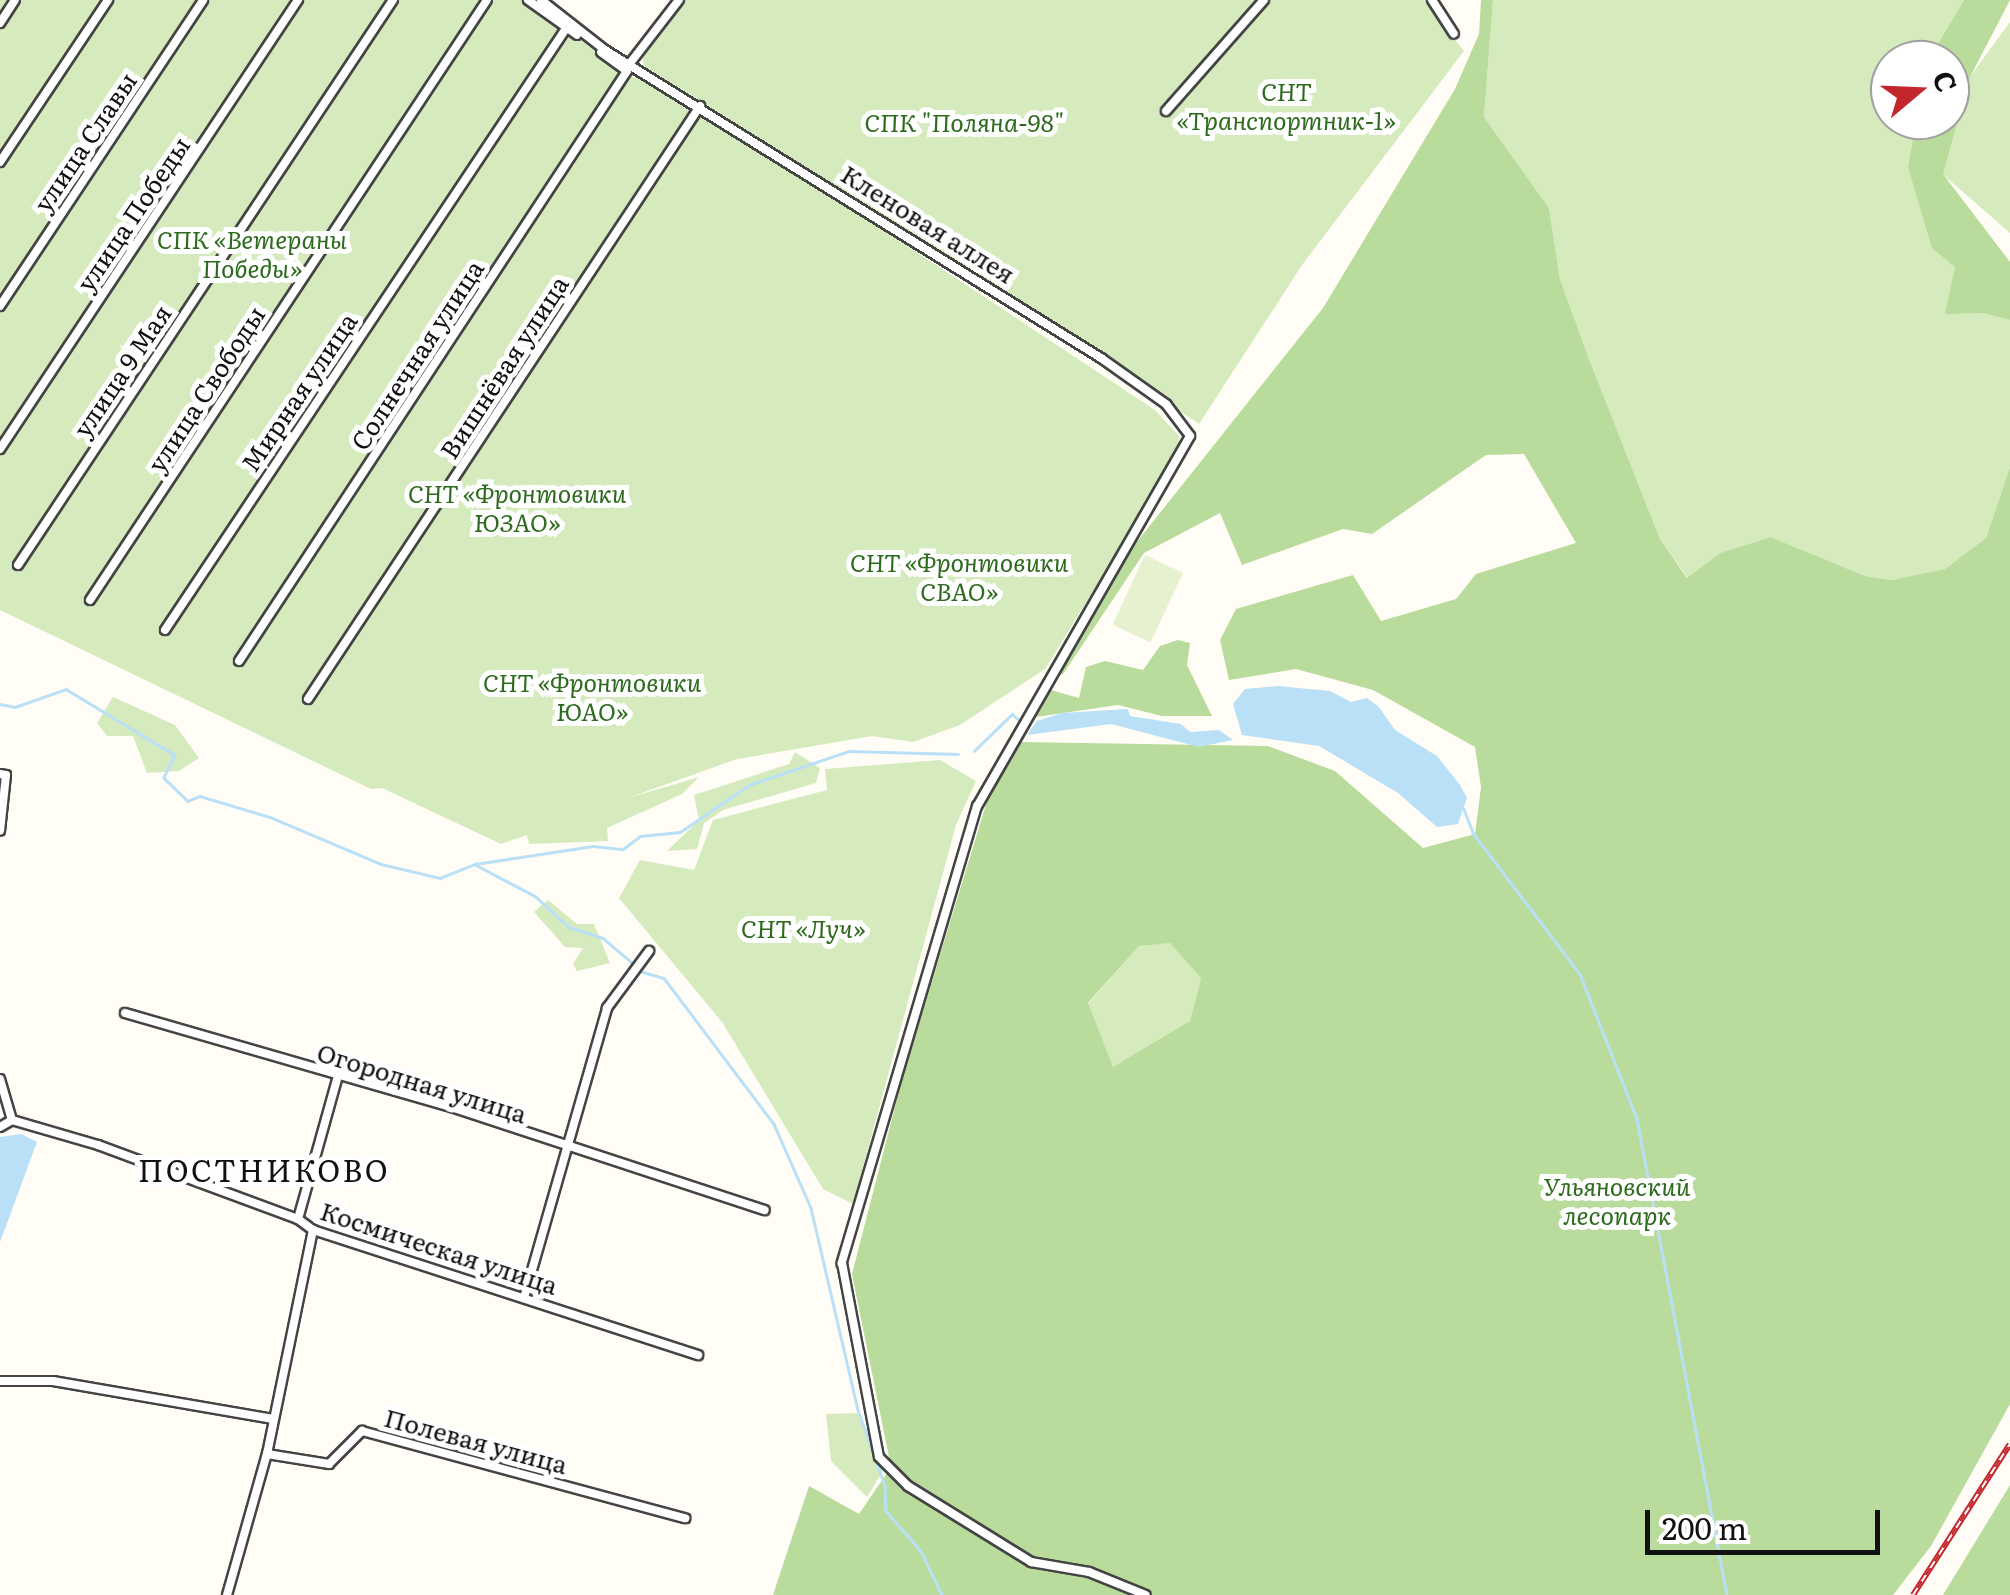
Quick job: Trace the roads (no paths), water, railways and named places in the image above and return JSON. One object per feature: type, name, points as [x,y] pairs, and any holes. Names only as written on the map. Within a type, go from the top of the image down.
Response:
[{"type":"street","points":[[0,22],[15,0]]},
{"type":"street","points":[[0,162],[108,0]]},
{"type":"street","name":"улица Славы","points":[[0,306],[203,0]]},
{"type":"street","name":"улица Победы","points":[[0,448],[298,0]]},
{"type":"street","name":"улица 9 Мая","points":[[18,565],[393,0]]},
{"type":"street","name":"улица Свободы","points":[[90,600],[486,0]]},
{"type":"street","points":[[528,0],[629,67]]},
{"type":"street","points":[[541,0],[629,67]]},
{"type":"street","name":"Солнечная улица","points":[[239,661],[629,67],[679,0]]},
{"type":"street","points":[[1166,111],[1264,0]]},
{"type":"street","points":[[1432,0],[1454,34]]},
{"type":"street","name":"Мирная улица","points":[[164,630],[567,27]]},
{"type":"street","name":"Кленовая аллея","points":[[629,67],[700,106],[1088,350],[1166,404],[1190,436],[972,819],[842,1263],[880,1457],[908,1486],[1031,1562],[1088,1572],[1146,1595]]},
{"type":"street","name":"Вишнёвая улица","points":[[308,699],[700,106]]},
{"type":"street","points":[[0,774],[6,775],[0,831]]},
{"type":"street","points":[[524,1298],[569,1150],[606,1008],[649,952]]},
{"type":"street","name":"Огородная улица","points":[[125,1013],[337,1080],[454,1108],[569,1150],[765,1210]]},
{"type":"street","points":[[0,1079],[12,1120],[0,1128]]},
{"type":"street","points":[[298,1219],[337,1080]]},
{"type":"street","name":"Космическая улица","points":[[12,1120],[298,1219],[312,1230],[698,1355]]},
{"type":"street","points":[[228,1595],[267,1454],[312,1230]]},
{"type":"street","points":[[0,1381],[52,1382],[272,1420]]},
{"type":"street","name":"Полевая улица","points":[[267,1454],[329,1464],[362,1431],[685,1518]]},
{"type":"water","points":[[1278,686],[1330,691],[1351,702],[1367,698],[1378,706],[1395,730],[1437,756],[1460,785],[1467,798],[1458,824],[1437,827],[1398,793],[1319,746],[1242,735],[1233,704],[1245,689]]},
{"type":"water","points":[[1128,709],[1130,716],[1181,724],[1190,732],[1219,730],[1233,740],[1199,747],[1111,724],[1027,735],[1037,721],[1062,713]]},
{"type":"water","points":[[21,1134],[37,1142],[0,1242],[0,1137]]},
{"type":"waterway","points":[[0,704],[15,707],[66,689],[175,755],[164,778],[188,801],[200,796],[270,817],[381,864],[440,878],[475,864],[593,846],[623,849],[640,836],[680,832],[749,785],[849,751],[958,754]]},
{"type":"waterway","points":[[974,751],[1012,714],[1018,719]]},
{"type":"waterway","points":[[1464,809],[1473,833],[1580,974],[1637,1119],[1727,1595]]},
{"type":"waterway","points":[[476,865],[535,896],[569,927],[603,938],[643,972],[664,978],[774,1124],[811,1208],[858,1410],[885,1486],[886,1511],[921,1551],[942,1595]]},
{"type":"railway","points":[[1913,1595],[2010,1444]]},
{"type":"district","name":"ПОСТНИКОВО","points":[[264,1169]]},
{"type":"park label","name":"СНТ «Транспортник-1»","points":[[1286,106]]},
{"type":"park label","name":"СПК \"Поляна-98\"","points":[[964,122]]},
{"type":"park label","name":"СПК «Ветераны Победы»","points":[[252,254]]},
{"type":"park label","name":"СНТ «Фронтовики ЮЗАО»","points":[[517,508]]},
{"type":"park label","name":"СНТ «Фронтовики СВАО»","points":[[959,578]]},
{"type":"park label","name":"СНТ «Фронтовики ЮАО»","points":[[592,698]]},
{"type":"park label","name":"СНТ «Луч»","points":[[803,928]]},
{"type":"park label","name":"Ульяновский лесопарк","points":[[1617,1202]]}]
